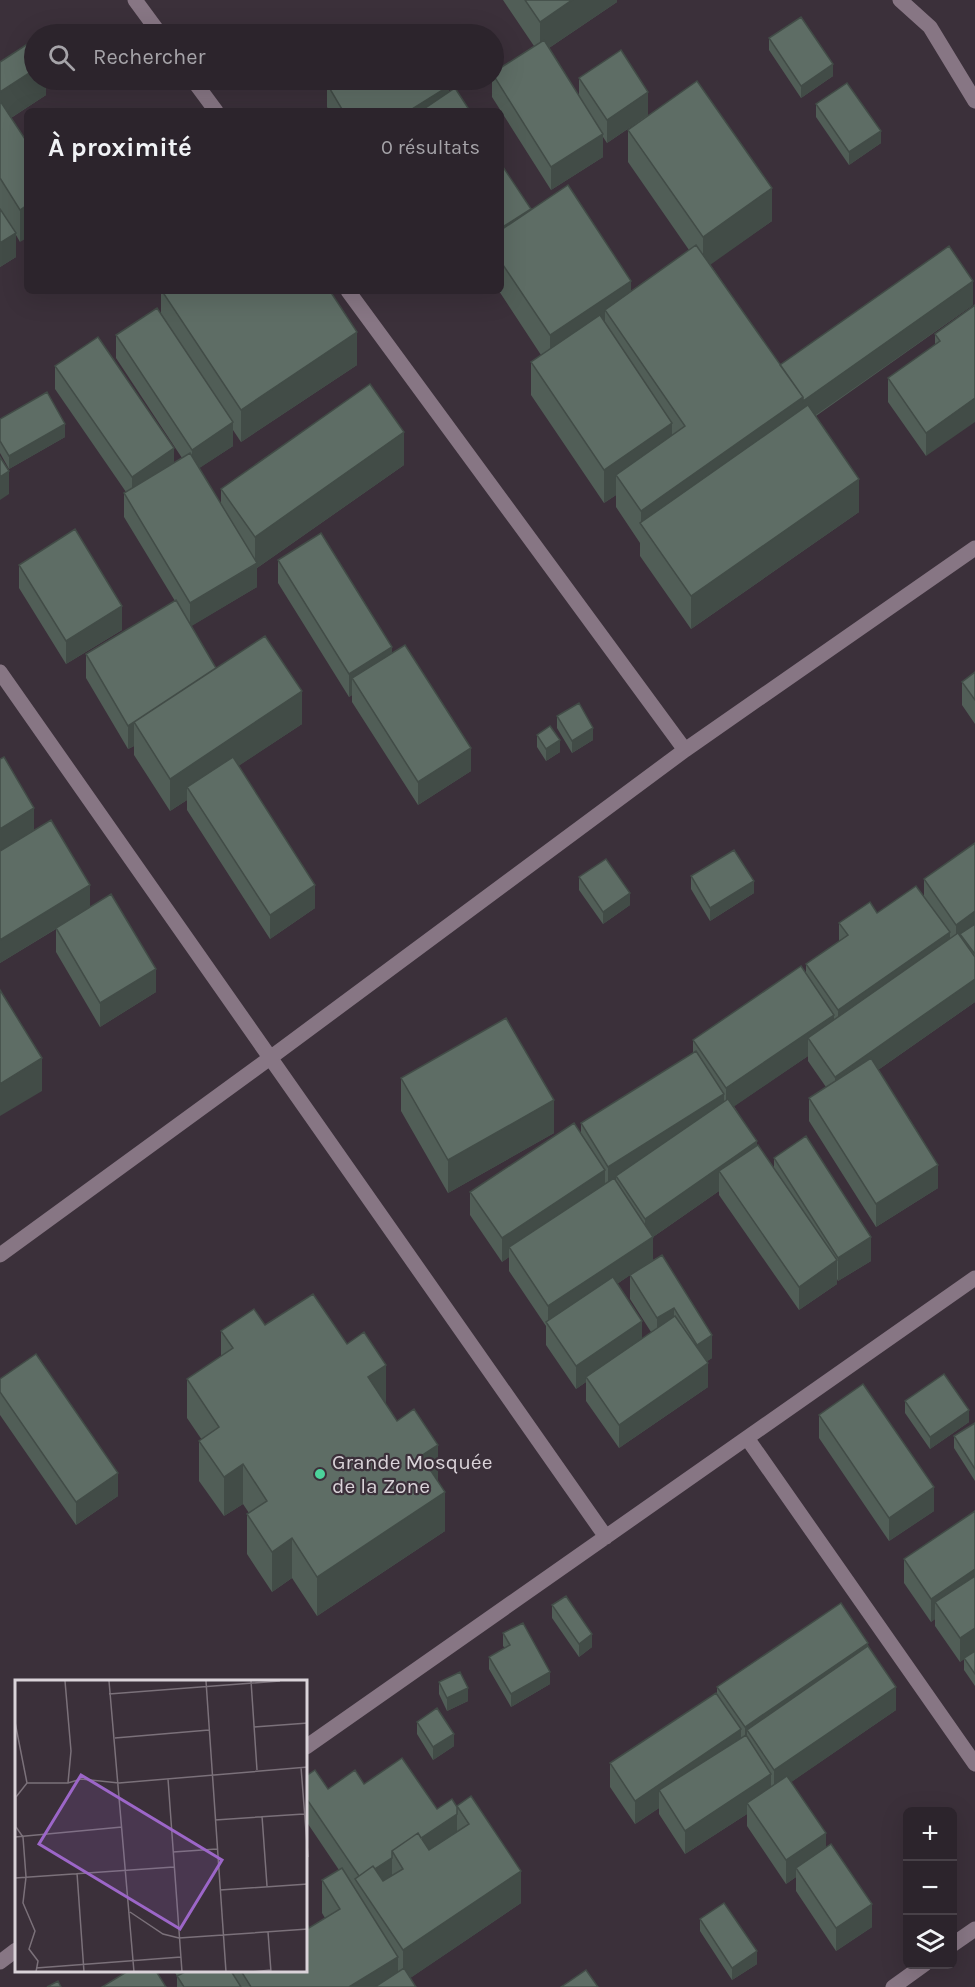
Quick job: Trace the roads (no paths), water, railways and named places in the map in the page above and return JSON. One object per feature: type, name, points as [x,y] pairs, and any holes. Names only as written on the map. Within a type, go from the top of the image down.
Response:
[{"type":"street","points":[[135,0],[153,24]]},
{"type":"street","points":[[900,0],[930,27],[975,101]]},
{"type":"street","points":[[200,90],[214,108]]},
{"type":"street","points":[[350,294],[685,750]]},
{"type":"street","points":[[0,1255],[685,750],[975,548]]},
{"type":"street","points":[[0,672],[606,1537]]},
{"type":"street","points":[[308,1746],[975,1278]]},
{"type":"street","points":[[747,1438],[975,1764]]},
{"type":"street","points":[[957,1942],[975,1929]]},
{"type":"street","points":[[0,1962],[15,1951]]},
{"type":"street","points":[[893,1987],[919,1969]]},
{"type":"place","name":"Grande Mosquée de la Zone","points":[[320,1474]]}]
